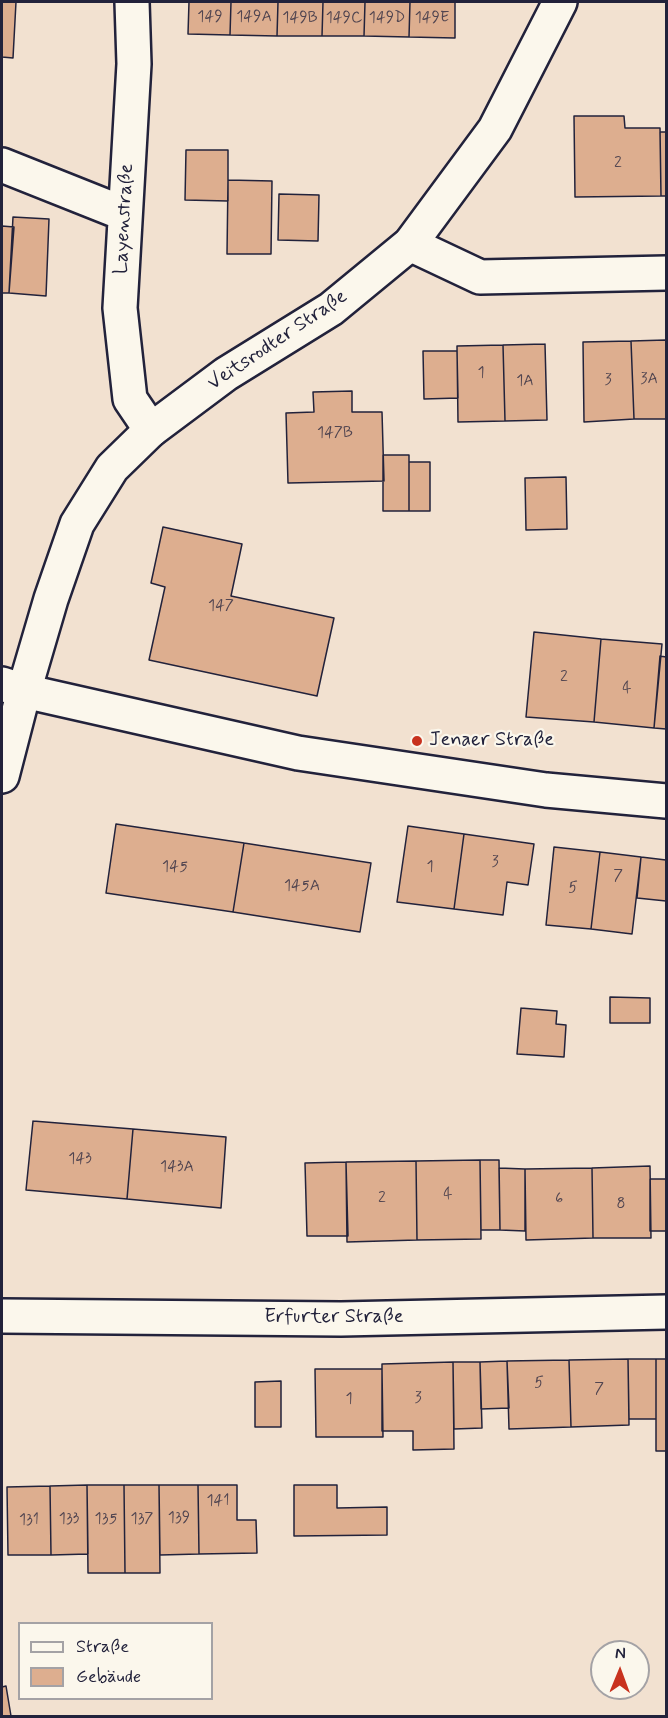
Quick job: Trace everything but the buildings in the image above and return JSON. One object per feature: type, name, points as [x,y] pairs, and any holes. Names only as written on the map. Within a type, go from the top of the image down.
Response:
[{"type":"street","name":"Layenstraße","points":[[132,2],[134,64],[120,308],[130,399],[151,430]]},
{"type":"street","name":"Veitsrodter Straße","points":[[13,688],[51,599],[77,524],[112,468],[151,430],[226,374],[331,309],[410,244],[495,129],[560,2]]},
{"type":"street","points":[[2,165],[125,214]]},
{"type":"street","points":[[410,244],[480,277],[666,273]]},
{"type":"street","points":[[2,776],[13,688],[298,753],[546,790],[666,801]]},
{"type":"street","name":"Erfurter Straße","points":[[2,1316],[341,1319],[666,1312]]},
{"type":"place","name":"Jenaer Straße","points":[[417,741]]}]
